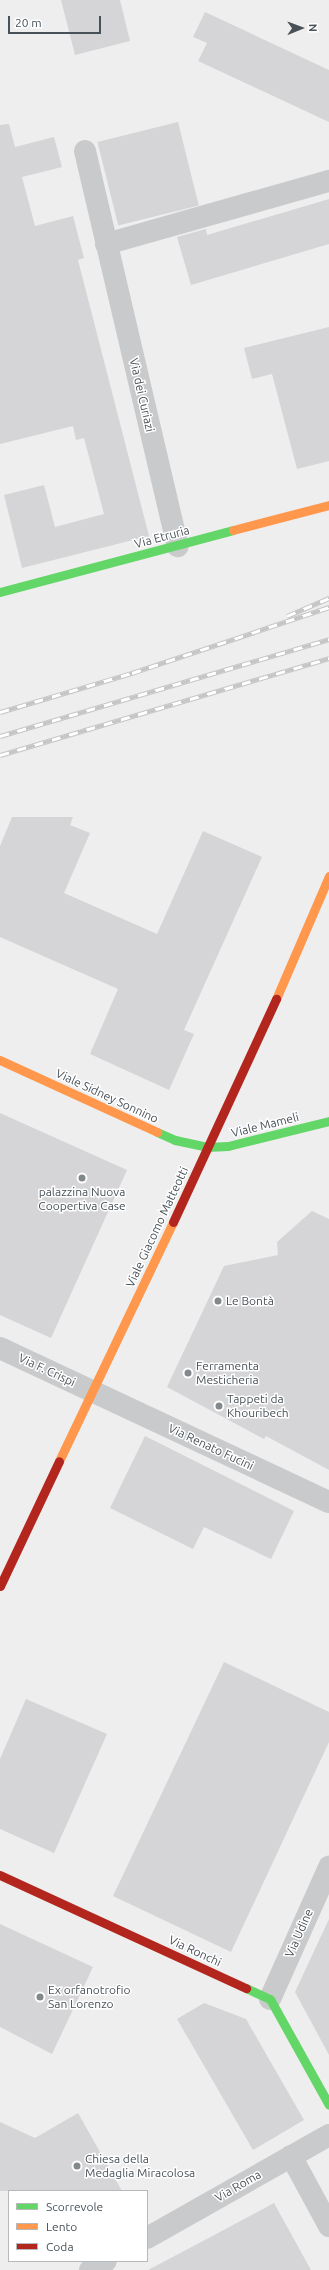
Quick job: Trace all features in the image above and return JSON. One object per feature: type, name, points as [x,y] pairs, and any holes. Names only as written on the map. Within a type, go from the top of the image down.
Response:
[{"type":"street","name":"Via dei Curiazi","points":[[85,150],[178,546]]},
{"type":"street","points":[[106,244],[329,181]]},
{"type":"street","name":"Via Etruria","points":[[0,592],[329,505]]},
{"type":"street","name":"Viale Giacomo Matteotti","points":[[0,1586],[240,1081],[329,876]]},
{"type":"street","name":"Viale Sidney Sonnino","points":[[0,1060],[175,1140],[207,1148]]},
{"type":"street","name":"Viale Mameli","points":[[207,1148],[228,1146],[329,1121]]},
{"type":"street","name":"Via F. Crispi","points":[[0,1348],[93,1392]]},
{"type":"street","name":"Via Renato Fucini","points":[[93,1392],[329,1502]]},
{"type":"street","name":"Via Udine","points":[[270,1998],[329,1867]]},
{"type":"street","name":"Via Ronchi","points":[[0,1875],[270,1998]]},
{"type":"street","points":[[270,1998],[329,2105]]},
{"type":"street","name":"Via Roma","points":[[148,2237],[329,2135]]},
{"type":"street","points":[[291,2156],[329,2226]]},
{"type":"street","points":[[90,2270],[104,2262]]},
{"type":"building","points":[[61,0],[120,0],[130,41],[75,55]]},
{"type":"building","points":[[205,12],[329,70],[329,122],[198,61],[207,43],[193,37]]},
{"type":"building","points":[[178,122],[199,205],[118,226],[97,142]]},
{"type":"building","points":[[9,124],[15,147],[54,137],[62,167],[22,177],[35,226],[73,216],[84,258],[78,260],[149,536],[22,568],[4,495],[44,485],[55,527],[104,514],[84,438],[76,440],[73,426],[0,444],[0,125]]},
{"type":"building","points":[[329,199],[329,244],[191,285],[177,237],[206,229],[207,235]]},
{"type":"building","points":[[329,327],[329,461],[297,469],[272,374],[252,379],[244,348]]},
{"type":"building","points":[[12,817],[73,817],[70,825],[90,833],[64,893],[157,934],[203,831],[262,857],[184,1030],[194,1034],[169,1090],[90,1054],[118,989],[0,937],[0,846]]},
{"type":"building","points":[[0,1113],[127,1170],[51,1338],[0,1315]]},
{"type":"building","points":[[312,1211],[329,1219],[329,1470],[266,1436],[264,1439],[167,1387],[224,1266],[278,1255],[277,1242]]},
{"type":"building","points":[[145,1436],[294,1511],[271,1559],[204,1527],[193,1549],[110,1508]]},
{"type":"building","points":[[224,1662],[329,1712],[329,1742],[231,1952],[113,1896]]},
{"type":"building","points":[[26,1699],[107,1734],[54,1853],[0,1829],[0,1759]]},
{"type":"building","points":[[329,1919],[329,2055],[295,1992]]},
{"type":"building","name":"Ex orfanotrofio San Lorenzo","points":[[0,1924],[93,1967],[52,2054],[0,2027]]},
{"type":"building","points":[[204,2003],[246,2019],[304,2120],[253,2150],[177,2019]]},
{"type":"building","points":[[78,2113],[121,2190],[0,2191],[0,2122],[35,2138]]},
{"type":"building","points":[[274,2203],[311,2270],[148,2270],[203,2241]]},
{"type":"railway","points":[[287,616],[329,598]]},
{"type":"railway","points":[[0,712],[132,673],[329,607]]},
{"type":"railway","points":[[0,736],[329,639]]},
{"type":"railway","points":[[0,755],[329,658]]},
{"type":"traffic: fast","points":[[0,592],[233,530]]},
{"type":"traffic: fast","points":[[157,1132],[175,1140],[207,1147],[228,1146],[329,1121]]},
{"type":"traffic: fast","points":[[246,1988],[270,1999],[329,2105]]},
{"type":"traffic: slow","points":[[233,530],[329,505]]},
{"type":"traffic: slow","points":[[276,999],[329,876]]},
{"type":"traffic: slow","points":[[0,1060],[157,1132]]},
{"type":"traffic: slow","points":[[59,1461],[173,1222]]},
{"type":"traffic: jam","points":[[173,1222],[276,999]]},
{"type":"traffic: jam","points":[[0,1586],[59,1461]]},
{"type":"traffic: jam","points":[[0,1875],[246,1988]]},
{"type":"place","name":"palazzina Nuova Coopertiva Case","points":[[82,1178]]},
{"type":"place","name":"Le Bontà","points":[[218,1301]]},
{"type":"place","name":"Ferramenta Mesticheria","points":[[188,1373]]},
{"type":"place","name":"Tappeti da Khouribech","points":[[219,1406]]},
{"type":"place","name":"Ex orfanotrofio San Lorenzo","points":[[40,1997]]},
{"type":"place","name":"Chiesa della Medaglia Miracolosa","points":[[77,2166]]}]
